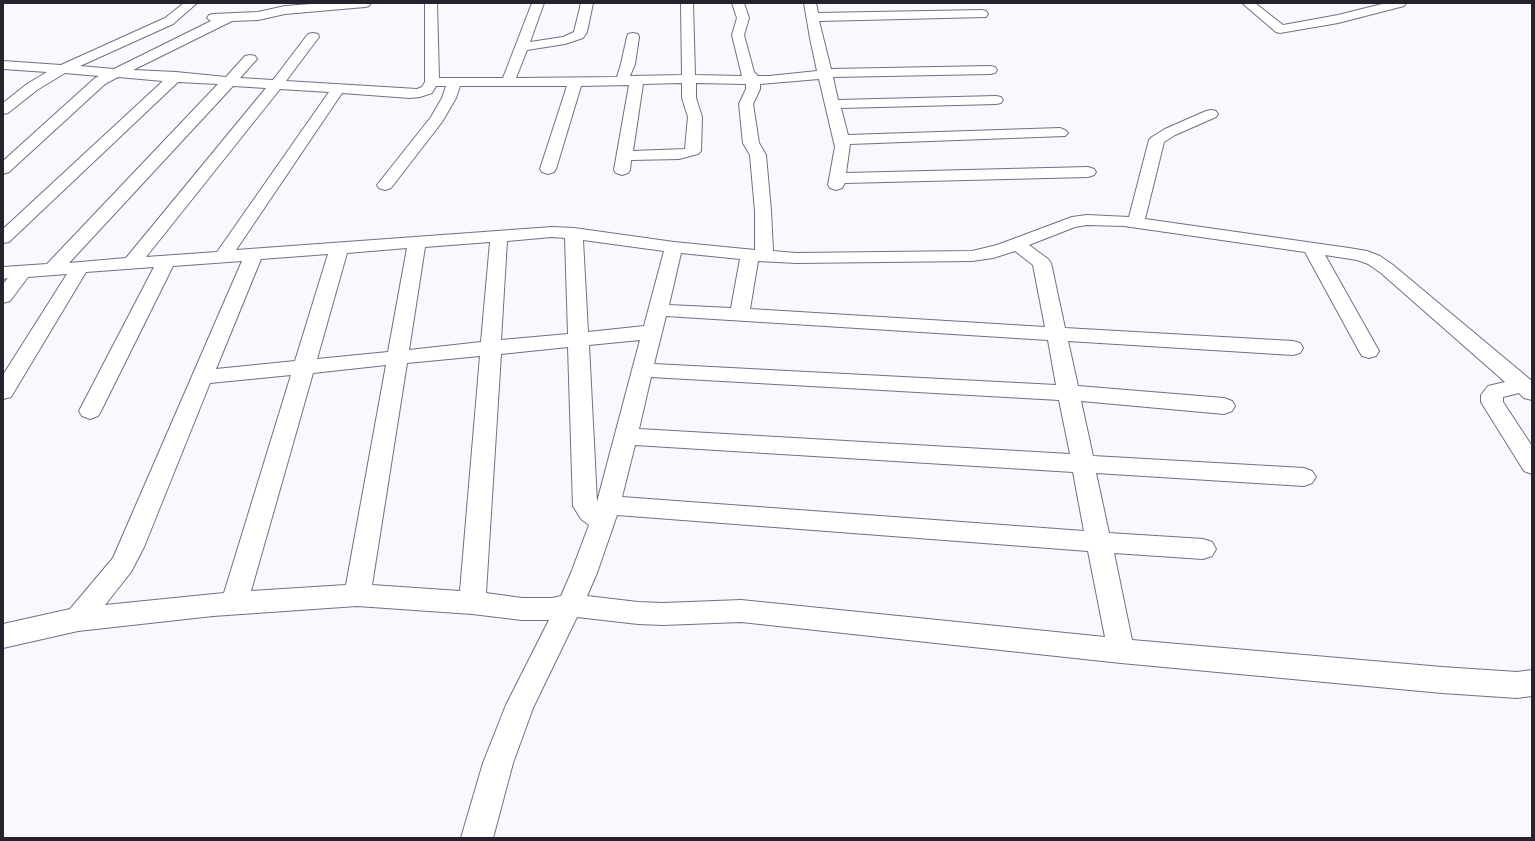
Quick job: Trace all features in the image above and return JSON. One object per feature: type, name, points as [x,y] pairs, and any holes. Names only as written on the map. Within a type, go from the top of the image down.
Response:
[{"type":"street","points":[[3,110],[32,87],[61,70],[169,21],[191,3]]},
{"type":"street","points":[[169,21],[258,16],[284,10],[365,3]]},
{"type":"street","points":[[5,66],[176,76],[410,94],[420,93],[426,90],[432,82],[431,3]]},
{"type":"street","points":[[508,82],[538,3]]},
{"type":"street","points":[[521,47],[565,40],[579,35],[581,32],[587,3]]},
{"type":"street","points":[[637,80],[623,163],[693,151],[695,117],[689,98],[690,79],[687,3]]},
{"type":"street","points":[[738,3],[743,18],[738,35],[747,73],[753,79],[753,89],[746,104],[750,143],[758,155],[764,211],[757,256],[739,316]]},
{"type":"street","points":[[810,3],[825,74],[843,147],[837,182],[1088,172]]},
{"type":"street","points":[[1248,3],[1280,29],[1345,17],[1400,3]]},
{"type":"street","points":[[1265,3],[1295,26]]},
{"type":"street","points":[[1332,8],[1345,17]]},
{"type":"street","points":[[812,17],[982,14]]},
{"type":"street","points":[[3,169],[100,81],[228,18]]},
{"type":"street","points":[[132,263],[277,84],[313,37]]},
{"type":"street","points":[[622,81],[628,64],[633,37]]},
{"type":"street","points":[[53,269],[250,59]]},
{"type":"street","points":[[432,82],[575,82],[690,79],[781,79],[825,74],[990,70]]},
{"type":"street","points":[[3,238],[176,76]]},
{"type":"street","points":[[385,185],[437,118],[449,98],[455,82]]},
{"type":"street","points":[[548,169],[575,82]]},
{"type":"street","points":[[222,257],[339,88]]},
{"type":"street","points":[[832,104],[996,100]]},
{"type":"street","points":[[1136,222],[1157,140],[1170,132],[1211,114]]},
{"type":"street","points":[[841,140],[1060,133]]},
{"type":"street","points":[[3,273],[552,232],[574,233],[674,247],[757,256],[796,258],[972,256],[987,254],[1017,244],[1072,222],[1103,220],[1136,222],[1361,255],[1374,260],[1387,269],[1528,389]]},
{"type":"street","points":[[574,233],[585,506],[590,512],[1203,549]]},
{"type":"street","points":[[472,603],[492,348],[499,236]]},
{"type":"street","points":[[358,595],[417,242]]},
{"type":"street","points":[[1017,244],[1042,263],[1121,651]]},
{"type":"street","points":[[477,838],[498,763],[520,705],[570,606],[584,574],[605,513],[674,247]]},
{"type":"street","points":[[234,604],[339,248]]},
{"type":"street","points":[[1312,248],[1369,352]]},
{"type":"street","points":[[78,620],[122,565],[131,547],[254,254]]},
{"type":"street","points":[[90,411],[166,261]]},
{"type":"street","points":[[3,392],[80,267]]},
{"type":"street","points":[[3,297],[22,272]]},
{"type":"street","points":[[202,377],[578,339],[655,321],[739,316],[1056,333],[1293,348]]},
{"type":"street","points":[[642,370],[1068,393],[1224,406]]},
{"type":"street","points":[[1528,389],[1496,391],[1492,395],[1492,402],[1532,465]]},
{"type":"street","points":[[626,436],[1082,462],[1304,477]]},
{"type":"street","points":[[3,636],[78,620],[234,604],[358,595],[472,603],[522,609],[570,606],[663,614],[741,611],[1121,651],[1442,680],[1517,685],[1532,683]]}]
